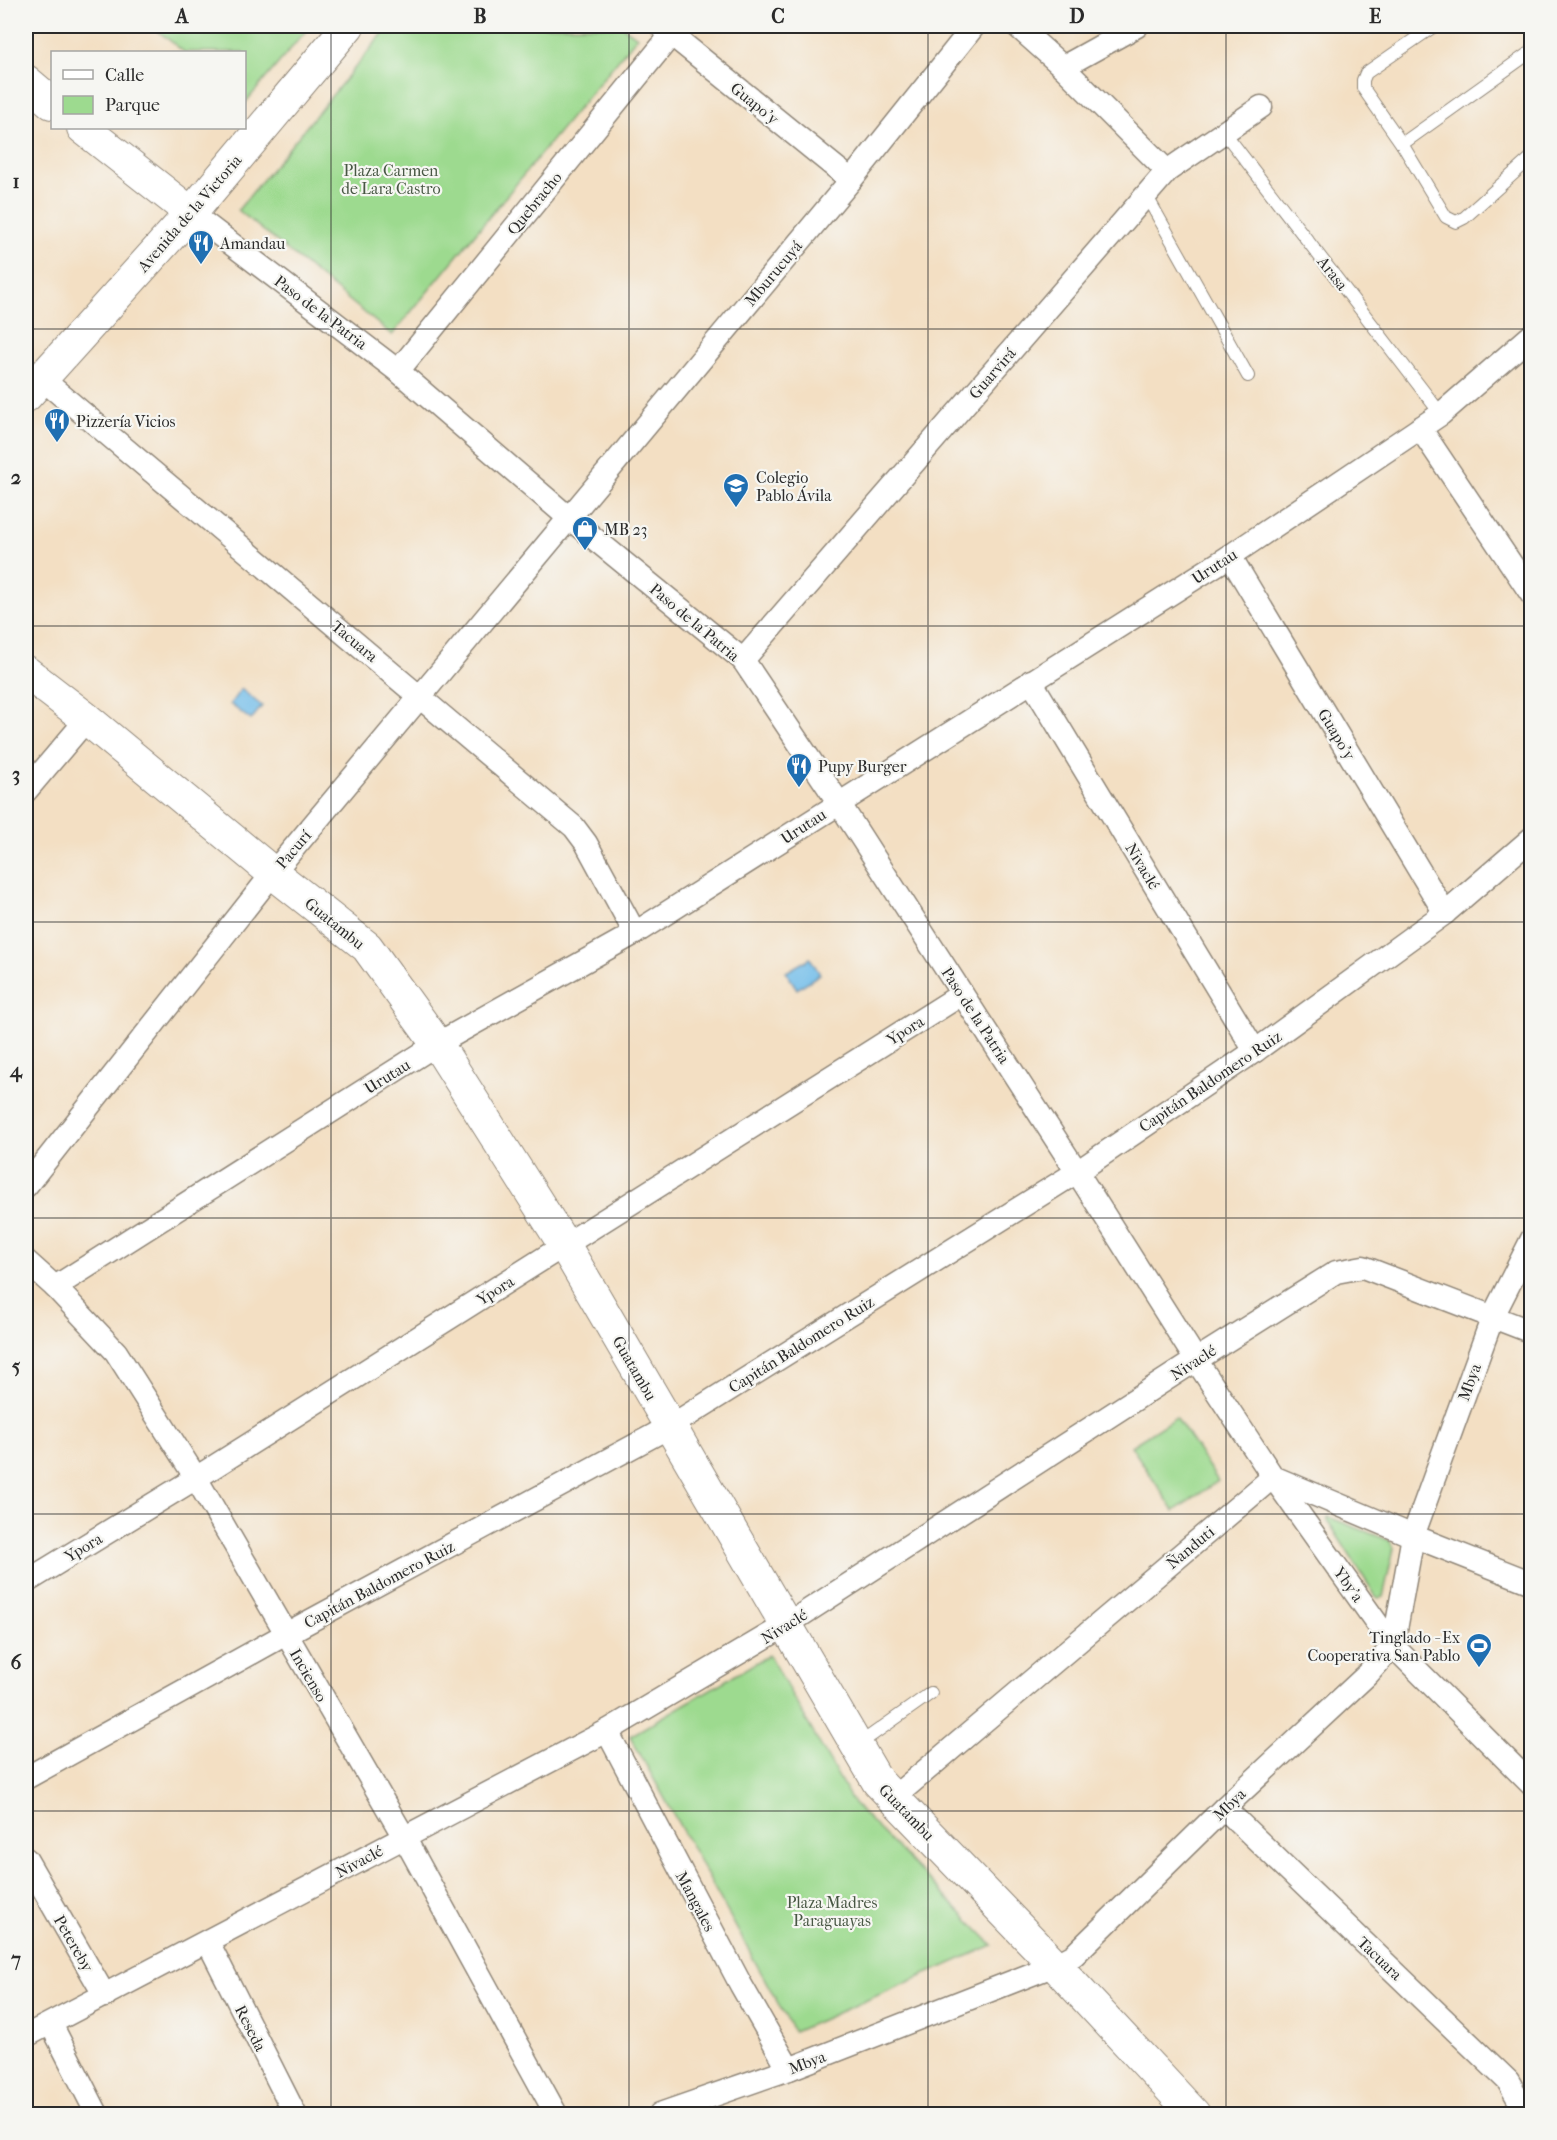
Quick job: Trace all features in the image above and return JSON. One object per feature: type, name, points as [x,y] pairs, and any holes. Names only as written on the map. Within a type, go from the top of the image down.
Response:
[{"type":"street","name":"Avenida de la Victoria","points":[[33,387],[191,213],[348,26]]},
{"type":"street","name":"Mburucuyá","points":[[569,518],[851,180],[974,26]]},
{"type":"street","points":[[1017,26],[1063,67],[1167,171]]},
{"type":"street","points":[[1063,67],[1137,26]]},
{"type":"street","name":"Guapo'y","points":[[666,30],[851,180]]},
{"type":"street","name":"Quebracho","points":[[398,371],[666,30]]},
{"type":"street","points":[[26,81],[51,102]]},
{"type":"street","name":"Guarvirá","points":[[743,660],[1167,171],[1261,107]]},
{"type":"street","name":"Paso de la Patria","points":[[84,129],[398,371],[569,518],[743,660],[839,803],[1196,1360]]},
{"type":"street","name":"Urutau","points":[[54,1287],[438,1044],[635,933],[1230,556],[1441,414],[1532,335]]},
{"type":"street","name":"Tacuara","points":[[33,387],[421,696],[574,827],[586,843],[635,933]]},
{"type":"street","points":[[1420,429],[1532,595]]},
{"type":"street","name":"Pacurí","points":[[26,1186],[273,873],[569,518]]},
{"type":"street","name":"Guapo'y","points":[[1230,556],[1445,913]]},
{"type":"street","name":"Guatambu","points":[[26,672],[367,947],[438,1044],[565,1246],[878,1782],[1055,1965],[1194,2115]]},
{"type":"street","name":"Nivaclé","points":[[1031,681],[1256,1052]]},
{"type":"street","points":[[26,791],[87,719]]},
{"type":"street","name":"Capitán Baldomero Ruiz","points":[[26,1778],[286,1634],[669,1427],[1077,1172],[1256,1052],[1445,913],[1532,838]]},
{"type":"street","name":"Ypora","points":[[26,1582],[196,1478],[962,994]]},
{"type":"street","name":"Mbya","points":[[660,2115],[789,2069],[1055,1965],[1074,1955],[1224,1808],[1368,1674],[1393,1646],[1413,1536],[1493,1316],[1532,1239]]},
{"type":"street","name":"Incienso","points":[[26,1261],[116,1352],[196,1478],[404,1837],[556,2115]]},
{"type":"street","name":"Nivaclé","points":[[26,2036],[607,1731],[786,1626],[1336,1272],[1363,1267],[1532,1332]]},
{"type":"street","name":"Yby'a","points":[[1196,1360],[1273,1477],[1393,1646],[1532,1785]]},
{"type":"street","points":[[1273,1477],[1532,1583]]},
{"type":"street","name":"Ñanduti","points":[[893,1798],[1273,1477]]},
{"type":"street","name":"Mangales","points":[[607,1731],[735,1974],[789,2069]]},
{"type":"street","name":"Tacuara","points":[[1224,1808],[1508,2081],[1527,2115]]},
{"type":"street","name":"Petereby","points":[[26,1859],[105,1996]]},
{"type":"street","name":"Reseda","points":[[208,1942],[295,2115]]},
{"type":"street","points":[[51,2024],[97,2115]]},
{"type":"lane","points":[[1434,26],[1366,73],[1363,80],[1364,88],[1402,144],[1446,217],[1456,222],[1464,218],[1532,157]]},
{"type":"lane","points":[[1402,144],[1532,51]]},
{"type":"lane","name":"Arasa","points":[[1224,132],[1441,414]]},
{"type":"lane","points":[[1146,195],[1248,376]]},
{"type":"lane","points":[[855,1743],[869,1737],[931,1693]]},
{"type":"green space","points":[[152,26],[310,26],[246,102],[246,51],[183,51]]},
{"type":"green space","name":"Plaza Carmen de Lara Castro","points":[[389,26],[622,26],[637,37],[392,335],[238,210]]},
{"type":"green space","points":[[1176,1417],[1218,1481],[1174,1511],[1131,1446]]},
{"type":"green space","points":[[1328,1517],[1391,1541],[1394,1548],[1383,1597],[1378,1598],[1375,1595],[1328,1521]]},
{"type":"green space","name":"Plaza Madres Paraguayas","points":[[769,1655],[854,1804],[993,1945],[794,2032],[630,1736]]},
{"type":"water","points":[[241,689],[262,706],[251,720],[230,704]]},
{"type":"water","points":[[810,958],[820,974],[797,989],[786,972]]},
{"type":"place","name":"Amandau","points":[[201,266]]},
{"type":"place","name":"Pizzería Vicios","points":[[57,444]]},
{"type":"place","name":"Colegio Pablo Ávila","points":[[736,509]]},
{"type":"place","name":"MB 23","points":[[585,552]]},
{"type":"place","name":"Pupy Burger","points":[[799,789]]},
{"type":"place","name":"Tinglado - Ex Cooperativa San Pablo","points":[[1479,1669]]}]
